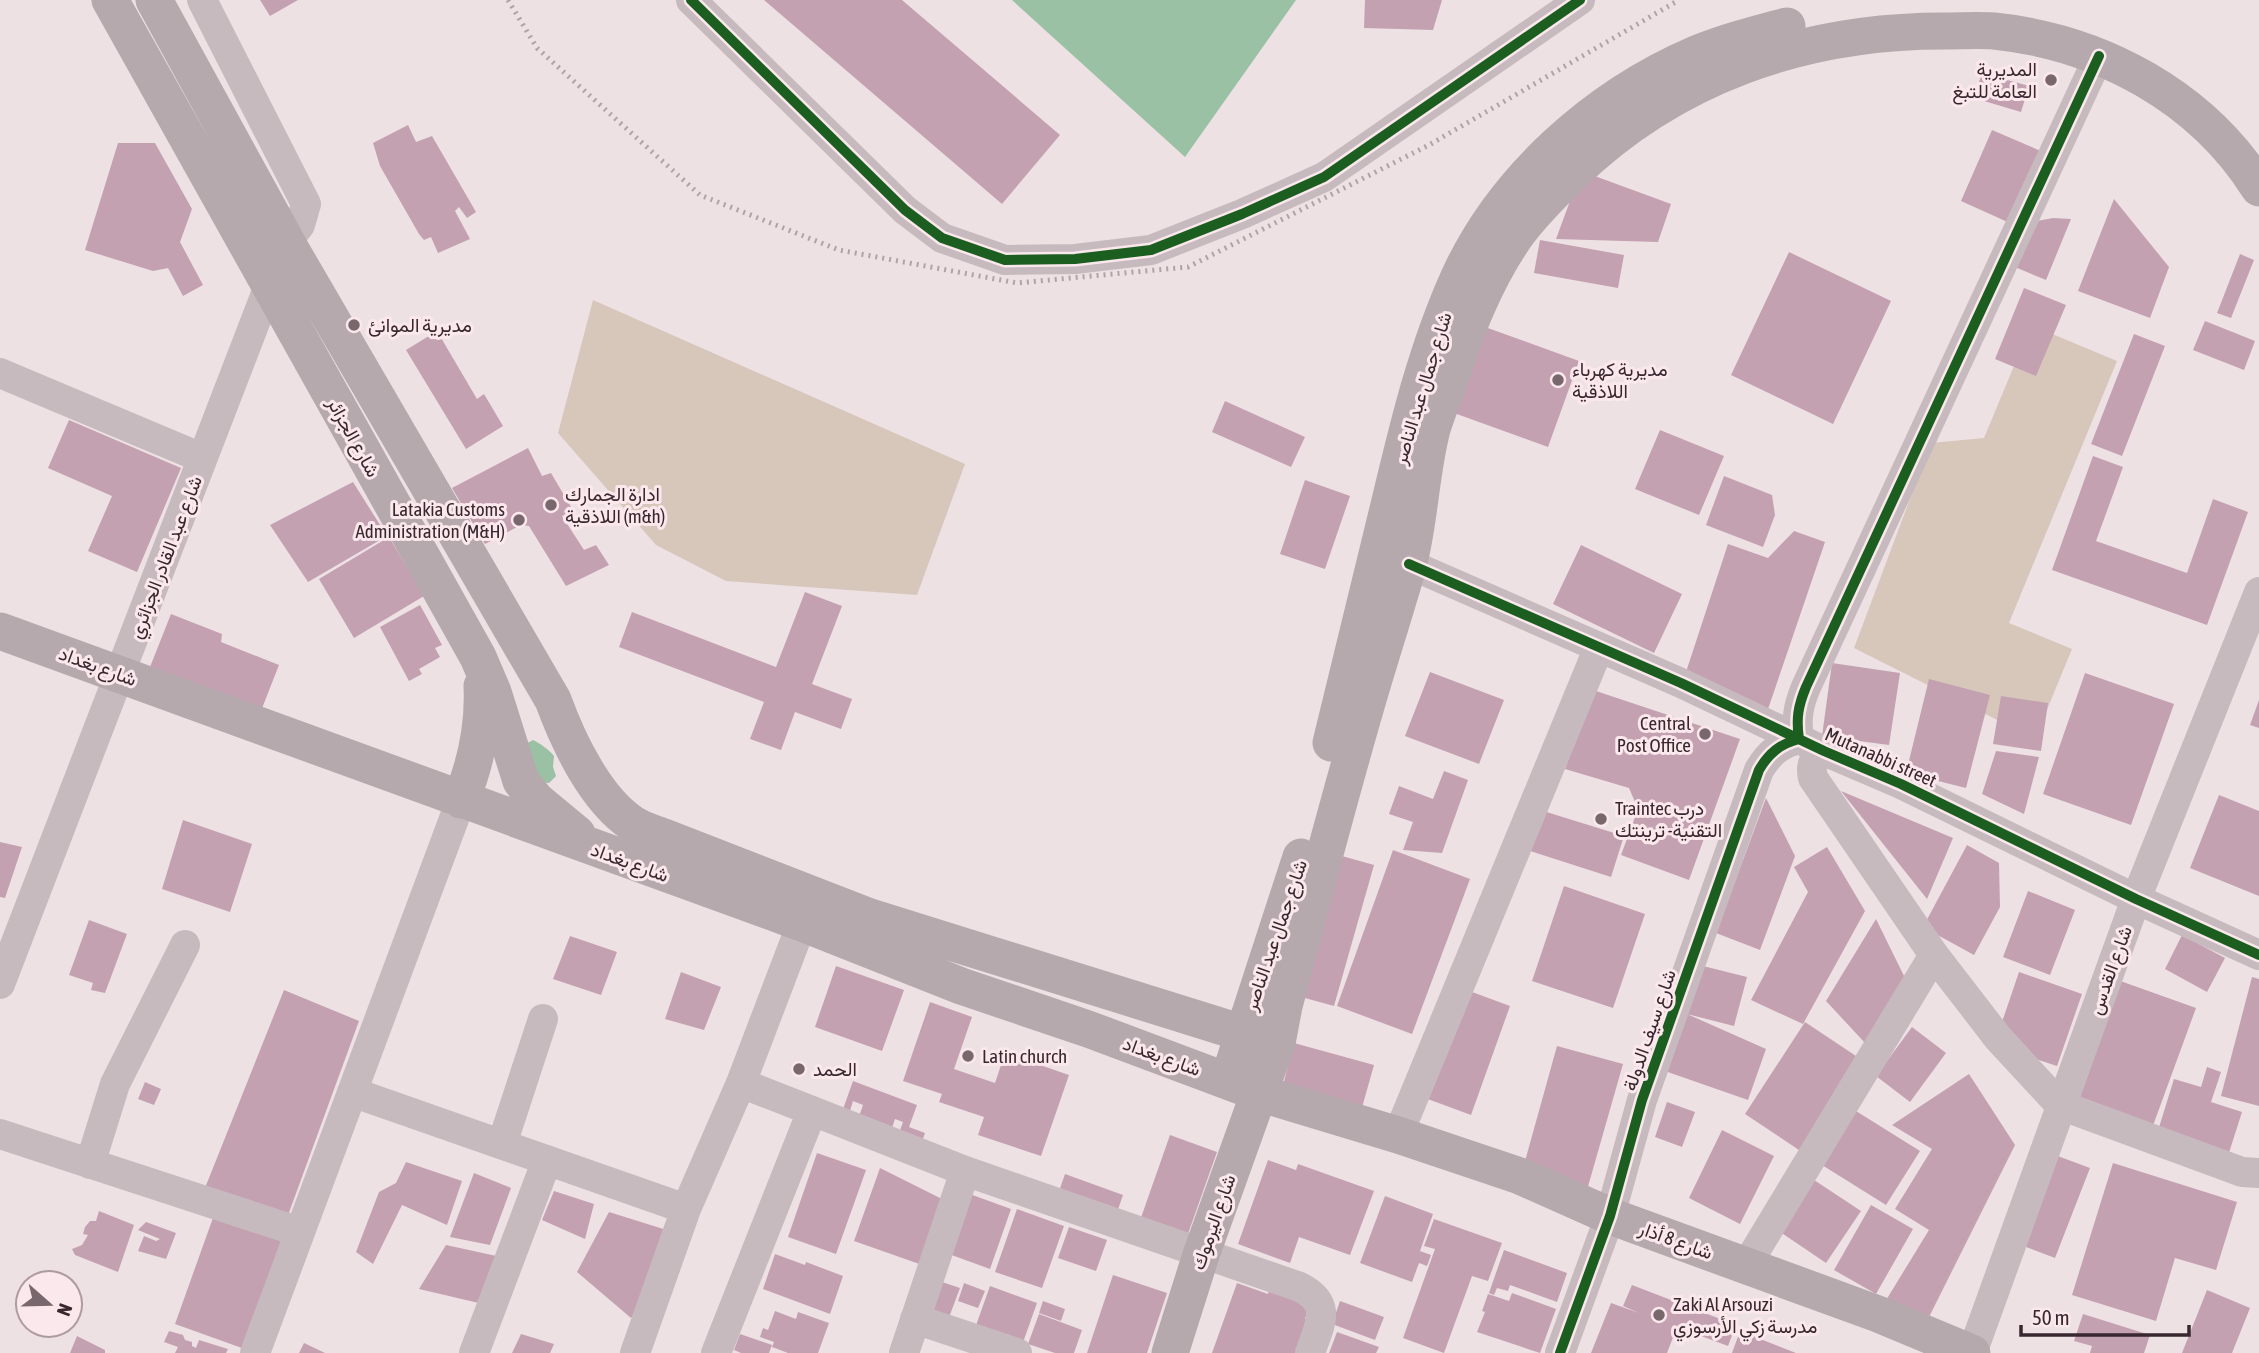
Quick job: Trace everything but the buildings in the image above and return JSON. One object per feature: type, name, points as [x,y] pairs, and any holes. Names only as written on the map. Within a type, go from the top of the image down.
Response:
[{"type":"main road","name":"شارع الجزائر","points":[[154,0],[288,244],[553,700],[584,767],[614,806],[633,824]]},
{"type":"main road","name":"شارع الجزائر","points":[[120,3],[269,286],[478,657],[493,692],[521,780],[537,800],[560,821],[611,855]]},
{"type":"main road","name":"شارع جمال عبد الناصر","points":[[1243,1087],[1241,1034],[1306,842],[1405,437],[1433,341],[1459,277],[1482,235],[1517,187],[1576,128],[1613,99],[1654,75],[1696,54],[1741,38],[1787,26],[1870,11],[1940,7],[2000,10],[2048,19],[2117,41],[2171,69],[2221,104],[2259,143]]},
{"type":"main road","name":"شارع جمال عبد الناصر","points":[[1243,1087],[1277,1043],[1284,1006],[1365,708],[1409,564],[1432,430],[1461,346],[1484,290],[1516,235],[1554,192],[1597,150],[1646,114],[1698,84],[1754,60],[1811,44],[1871,35],[1992,31],[2046,40],[2099,57],[2140,76],[2179,101],[2214,130],[2244,165],[2259,188]]},
{"type":"main road","points":[[269,286],[288,244]]},
{"type":"main road","name":"شارع بغداد","points":[[0,631],[802,923],[961,986],[1088,1029],[1243,1087]]},
{"type":"main road","points":[[461,800],[477,754],[481,730],[482,681],[478,657]]},
{"type":"main road","name":"شارع بغداد","points":[[633,824],[870,917],[1277,1043]]},
{"type":"main road","name":"شارع 8 أذار","points":[[1243,1087],[1520,1176],[1610,1216],[1878,1314],[1972,1353]]},
{"type":"main road","name":"شارع اليرموك","points":[[1170,1353],[1201,1255],[1243,1087]]},
{"type":"street","points":[[202,0],[306,204],[300,226],[288,244]]},
{"type":"street","points":[[691,0],[905,210],[942,238],[1005,260],[1075,259],[1151,250],[1242,214],[1324,177],[1580,0]]},
{"type":"street","points":[[1530,36],[1539,0]]},
{"type":"street","points":[[2099,57],[1806,687],[1796,720],[1812,745],[1813,778],[1934,956],[1998,1038],[2060,1105],[2242,1172],[2259,1173]]},
{"type":"street","name":"شارع عبد القادر الجزائري","points":[[0,984],[269,286]]},
{"type":"street","points":[[0,373],[202,458]]},
{"type":"street","name":"Mutanabbi street","points":[[1409,564],[1901,784],[2136,899],[2259,955]]},
{"type":"street","name":"شارع القدس","points":[[1972,1353],[2136,899],[2259,592]]},
{"type":"street","points":[[1398,1135],[1599,647]]},
{"type":"street","name":"شارع سيف الدولة","points":[[1560,1353],[1610,1216],[1642,1100],[1759,770],[1775,749],[1812,745]]},
{"type":"street","points":[[255,1353],[461,800]]},
{"type":"street","points":[[635,1353],[686,1209],[741,1083],[802,923]]},
{"type":"street","points":[[90,1164],[115,1084],[186,945]]},
{"type":"street","points":[[1746,1266],[1934,956]]},
{"type":"street","points":[[502,1144],[543,1019]]},
{"type":"street","points":[[741,1083],[965,1171],[1201,1255],[1300,1287],[1319,1302],[1322,1315],[1310,1353]]},
{"type":"street","points":[[352,1092],[686,1209]]},
{"type":"street","points":[[716,1353],[812,1111]]},
{"type":"street","points":[[0,1134],[300,1232]]},
{"type":"street","points":[[474,1353],[547,1160]]},
{"type":"street","points":[[904,1353],[965,1171]]},
{"type":"street","points":[[915,1320],[1017,1353]]},
{"type":"shaded area","points":[[1012,0],[1296,0],[1185,157]]},
{"type":"shaded area","points":[[593,300],[965,464],[917,595],[726,581],[656,545],[558,433]]},
{"type":"shaded area","points":[[2031,325],[2117,361],[2009,623],[2072,649],[2035,739],[1854,648],[1931,443],[1984,438]]},
{"type":"shaded area","points":[[533,740],[554,756],[556,776],[549,783],[539,782],[524,745]]},
{"type":"railway","points":[[508,0],[537,48],[700,195],[839,250],[1017,283],[1188,267],[1429,145],[1679,0]]},
{"type":"cycle path","points":[[691,0],[905,210],[942,238],[1005,260],[1075,259],[1151,250],[1242,214],[1324,177],[1580,0]]},
{"type":"cycle path","points":[[1560,1353],[1610,1216],[1642,1100],[1759,770],[1776,750],[1799,739],[1798,713],[1806,687],[2099,56]]},
{"type":"cycle path","points":[[1409,564],[1681,683],[1824,751],[1901,784],[2136,899],[2259,955]]},
{"type":"place","name":"المديرية العامة للتبغ","points":[[2051,80]]},
{"type":"place","name":"مديرية الموانئ","points":[[354,325]]},
{"type":"place","name":"مديرية كهرباء اللاذقية","points":[[1558,380]]},
{"type":"place","name":"ادارة الجمارك اللاذقية (m&h)","points":[[551,505]]},
{"type":"place","name":"Latakia Customs Administration (M&H)","points":[[519,520]]},
{"type":"place","name":"Central Post Office","points":[[1705,734]]},
{"type":"place","name":"Traintec درب التقنية- ترينتك","points":[[1601,819]]},
{"type":"place","name":"Latin church","points":[[968,1056]]},
{"type":"place","name":"الحمد","points":[[799,1069]]},
{"type":"place","name":"Zaki Al Arsouzi مدرسة زكي الأرسوزي","points":[[1659,1315]]}]
